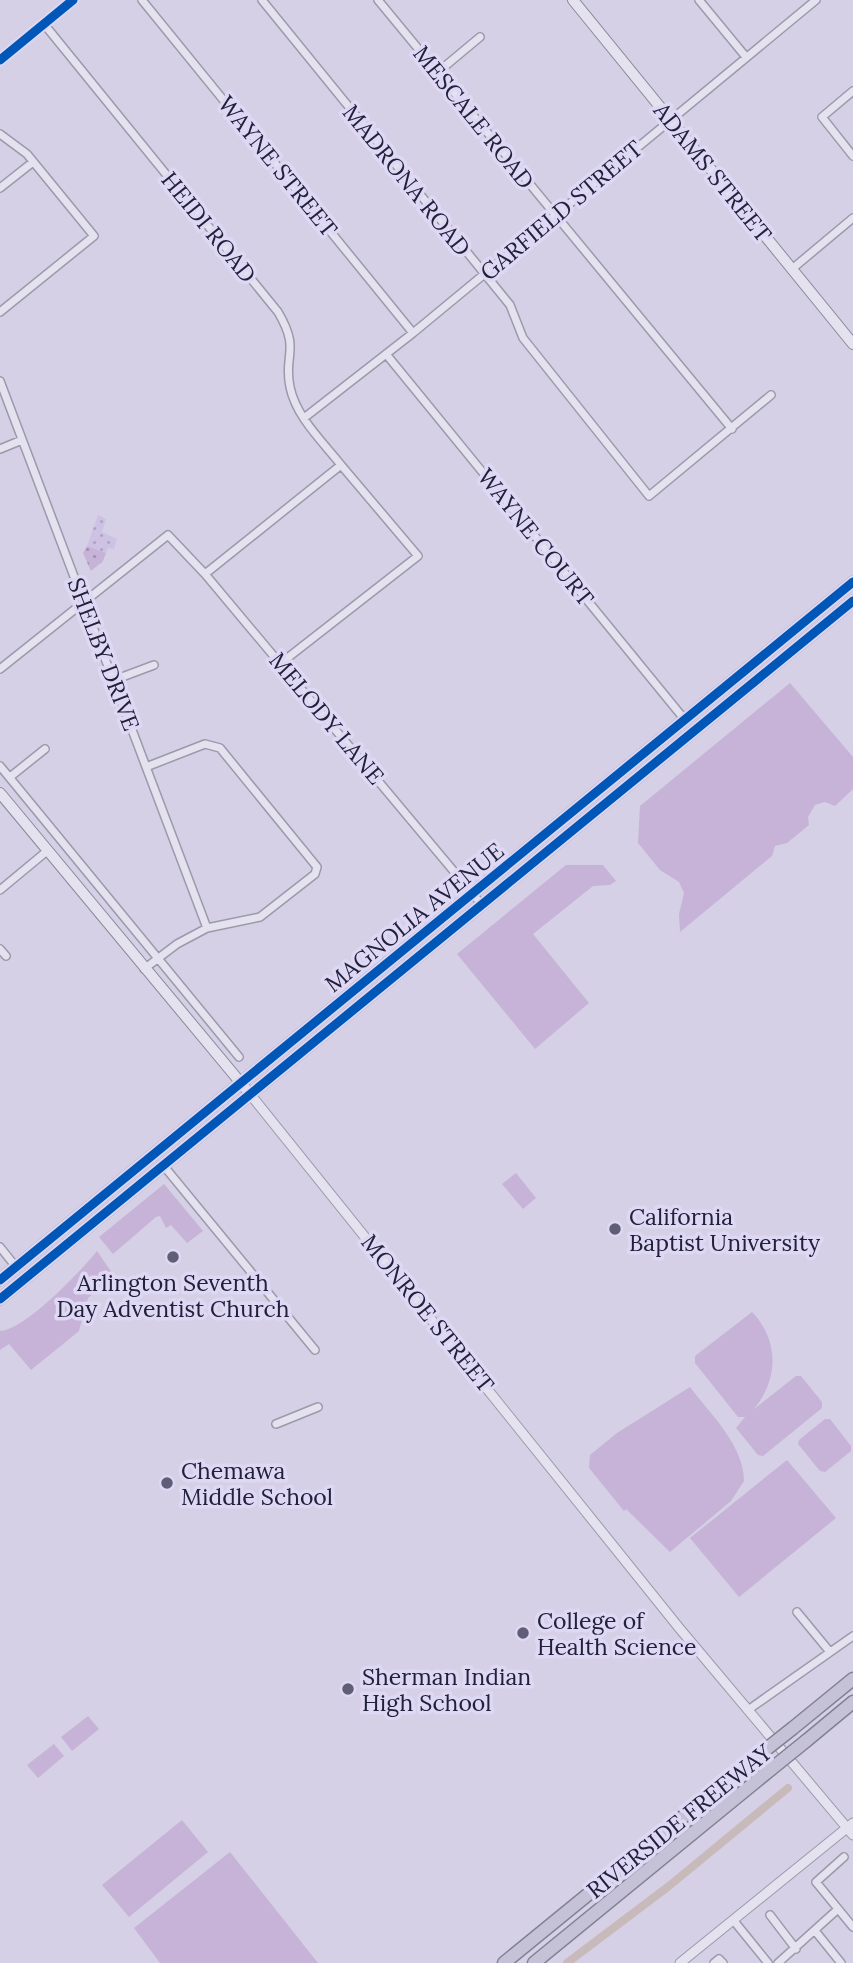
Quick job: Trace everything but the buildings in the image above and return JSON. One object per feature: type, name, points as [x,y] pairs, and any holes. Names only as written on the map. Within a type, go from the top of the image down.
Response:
[{"type":"highway","name":"RIVERSIDE FREEWAY","points":[[504,1963],[853,1679]]},
{"type":"highway","name":"RIVERSIDE FREEWAY","points":[[534,1963],[853,1702]]},
{"type":"main road","points":[[0,60],[73,0]]},
{"type":"main road","name":"ADAMS STREET","points":[[573,0],[792,269],[849,331],[853,344]]},
{"type":"main road","name":"MAGNOLIA AVENUE","points":[[0,1280],[853,583]]},
{"type":"main road","name":"MAGNOLIA AVENUE","points":[[0,1299],[853,601]]},
{"type":"main road","points":[[685,720],[695,731]]},
{"type":"main road","name":"MONROE STREET","points":[[0,793],[250,1094]]},
{"type":"street","name":"WAYNE STREET","points":[[142,0],[414,333]]},
{"type":"street","name":"MADRONA ROAD","points":[[262,0],[509,305],[523,338],[649,496],[732,429]]},
{"type":"street","points":[[699,0],[746,57]]},
{"type":"street","name":"GARFIELD STREET","points":[[304,418],[414,333],[816,0]]},
{"type":"street","name":"MESCALE ROAD","points":[[381,1],[732,429]]},
{"type":"street","name":"HEIDI ROAD","points":[[44,24],[278,312],[292,342],[289,386],[304,418],[341,465]]},
{"type":"street","points":[[438,72],[480,37]]},
{"type":"street","points":[[853,91],[822,117],[853,156]]},
{"type":"street","points":[[0,134],[33,162],[94,236],[0,312]]},
{"type":"street","points":[[0,188],[33,162]]},
{"type":"street","points":[[792,269],[853,218]]},
{"type":"street","name":"WAYNE COURT","points":[[386,354],[685,720]]},
{"type":"street","name":"SHELBY DRIVE","points":[[0,381],[207,928]]},
{"type":"street","points":[[732,429],[771,395]]},
{"type":"street","points":[[0,449],[22,440]]},
{"type":"street","points":[[205,574],[341,465],[418,556],[281,663]]},
{"type":"street","name":"MELODY LANE","points":[[83,601],[168,535],[281,663],[482,905]]},
{"type":"street","points":[[0,669],[83,601]]},
{"type":"street","points":[[114,680],[154,665]]},
{"type":"street","points":[[144,969],[157,958],[207,928],[260,917],[315,874],[317,867],[220,748],[205,744],[146,767]]},
{"type":"street","points":[[10,777],[45,749]]},
{"type":"street","points":[[0,765],[239,1057]]},
{"type":"street","points":[[0,890],[47,851]]},
{"type":"street","points":[[0,949],[6,956]]},
{"type":"street","name":"MONROE STREET","points":[[250,1094],[748,1710],[851,1829]]},
{"type":"street","points":[[163,1166],[315,1350]]},
{"type":"street","points":[[0,1247],[16,1267]]},
{"type":"street","points":[[276,1424],[318,1407]]},
{"type":"street","points":[[797,1612],[830,1652]]},
{"type":"street","points":[[748,1710],[853,1636]]},
{"type":"street","points":[[681,1963],[851,1829]]},
{"type":"street","points":[[844,1857],[816,1882],[851,1922]]},
{"type":"street","points":[[778,1963],[816,1932],[838,1909]]},
{"type":"street","points":[[770,1915],[796,1948]]},
{"type":"street","points":[[734,1921],[768,1963]]},
{"type":"street","points":[[816,1932],[841,1963]]},
{"type":"shaded area","points":[[98,515],[106,519],[102,532],[117,539],[114,549],[108,548],[106,553],[87,546]]},
{"type":"shaded area","points":[[87,546],[106,553],[103,561],[91,571],[83,553]]},
{"type":"shaded area","points":[[790,683],[853,757],[853,789],[835,806],[825,802],[815,805],[808,817],[809,825],[787,843],[775,846],[772,856],[680,932],[679,914],[684,893],[679,882],[660,870],[638,843],[640,806]]},
{"type":"shaded area","points":[[566,865],[603,865],[616,881],[610,885],[593,886],[533,934],[589,1003],[535,1049],[457,954]]},
{"type":"shaded area","points":[[516,1173],[536,1198],[523,1209],[502,1184]]},
{"type":"shaded area","points":[[164,1184],[203,1231],[187,1243],[171,1225],[166,1228],[160,1216],[156,1217],[113,1254],[99,1237]]},
{"type":"shaded area","points":[[97,1251],[112,1273],[111,1278],[88,1298],[79,1331],[31,1370],[9,1344],[0,1350],[0,1331],[11,1328],[37,1311],[79,1272]]},
{"type":"shaded area","points":[[752,1312],[767,1335],[772,1360],[768,1386],[754,1409],[796,1376],[801,1376],[822,1402],[822,1408],[763,1456],[758,1455],[736,1428],[745,1417],[738,1417],[695,1363],[695,1356]]},
{"type":"shaded area","points":[[690,1387],[732,1443],[738,1455],[744,1481],[731,1501],[670,1552],[626,1509],[624,1511],[589,1468],[590,1455],[617,1433]]},
{"type":"shaded area","points":[[825,1419],[830,1419],[851,1446],[851,1451],[825,1472],[820,1471],[798,1444],[799,1440]]},
{"type":"shaded area","points":[[787,1460],[836,1518],[739,1597],[690,1538]]},
{"type":"shaded area","points":[[88,1716],[99,1729],[72,1751],[61,1737]]},
{"type":"shaded area","points":[[54,1744],[64,1756],[38,1778],[27,1765]]},
{"type":"shaded area","points":[[182,1820],[208,1852],[129,1917],[102,1885]]},
{"type":"shaded area","points":[[230,1852],[318,1963],[160,1963],[134,1928]]},
{"type":"waterway","points":[[567,1963],[669,1886],[788,1788]]},
{"type":"cycle path","points":[[0,60],[73,0]]},
{"type":"cycle path","points":[[0,1280],[853,582]]},
{"type":"cycle path","points":[[0,1299],[853,601]]},
{"type":"place","name":"California Baptist University","points":[[615,1229]]},
{"type":"place","name":"Arlington Seventh Day Adventist Church","points":[[173,1257]]},
{"type":"place","name":"Chemawa Middle School","points":[[167,1483]]},
{"type":"place","name":"College of Health Science","points":[[523,1633]]},
{"type":"place","name":"Sherman Indian High School","points":[[348,1689]]}]
